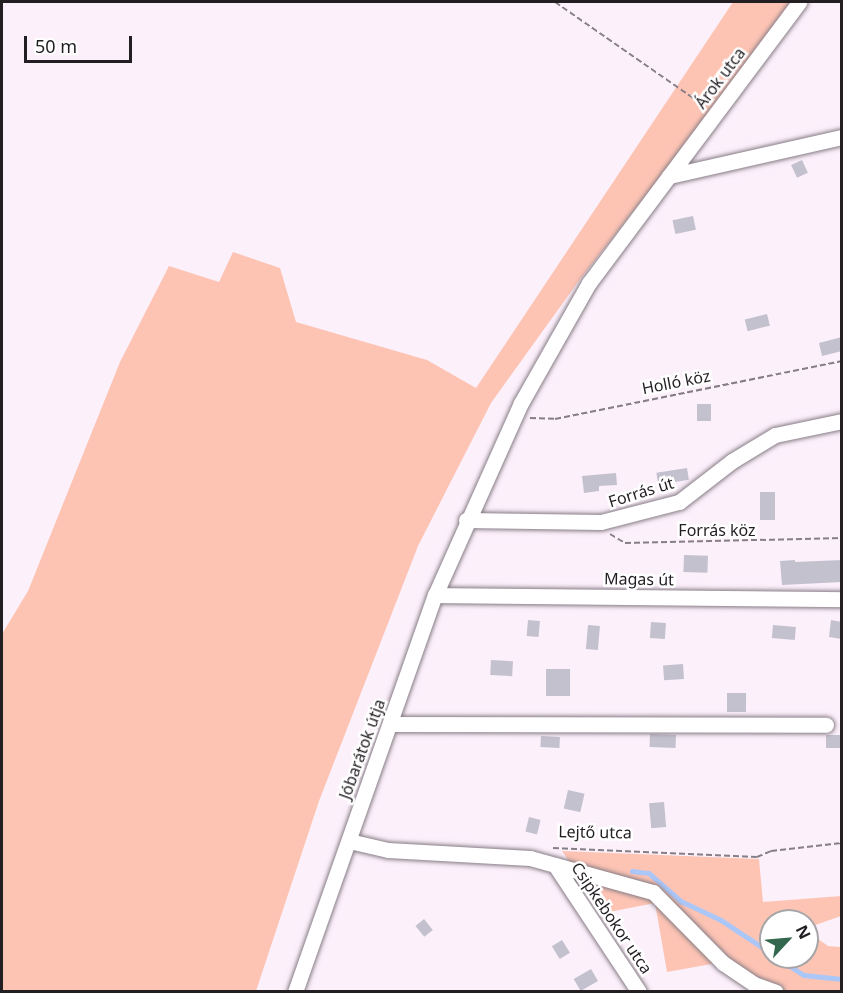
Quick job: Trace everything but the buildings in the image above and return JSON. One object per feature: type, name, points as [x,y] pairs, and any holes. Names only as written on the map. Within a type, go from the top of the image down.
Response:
[{"type":"street","name":"Árok utca","points":[[515,418],[521,403],[589,283],[799,2]]},
{"type":"street","points":[[669,176],[842,137]]},
{"type":"street","name":"Jóbarátok útja","points":[[295,992],[435,595],[466,520],[515,418]]},
{"type":"street","name":"Forrás út","points":[[466,520],[601,522],[679,502],[732,461],[776,435],[842,421]]},
{"type":"street","name":"Magas út","points":[[435,595],[842,599]]},
{"type":"street","points":[[391,724],[826,725]]},
{"type":"street","points":[[349,841],[388,850],[530,858],[653,892],[723,963],[754,984],[776,992]]},
{"type":"street","name":"Csipkebokor utca","points":[[555,865],[639,992]]},
{"type":"path","points":[[555,2],[715,114]]},
{"type":"path","name":"Holló köz","points":[[515,418],[555,419],[842,361]]},
{"type":"path","name":"Forrás köz","points":[[601,522],[611,536],[625,543],[842,538]]},
{"type":"path","name":"Lejtő utca","points":[[530,858],[557,847],[757,857],[771,851],[842,843]]},
{"type":"shaded area","points":[[733,2],[797,2],[578,282],[491,403],[418,546],[319,801],[256,991],[2,991],[2,634],[28,591],[120,362],[169,266],[219,282],[233,252],[280,268],[296,322],[427,360],[476,388]]},
{"type":"shaded area","points":[[562,851],[759,859],[763,902],[841,896],[841,916],[819,924],[819,909],[759,909],[759,969],[819,969],[819,940],[828,946],[841,947],[841,991],[765,991],[717,963],[667,972],[655,903],[604,913]]},
{"type":"waterway","points":[[632,871],[649,873],[681,901],[721,920],[759,945]]},
{"type":"waterway","points":[[795,969],[804,975],[842,979]]}]
